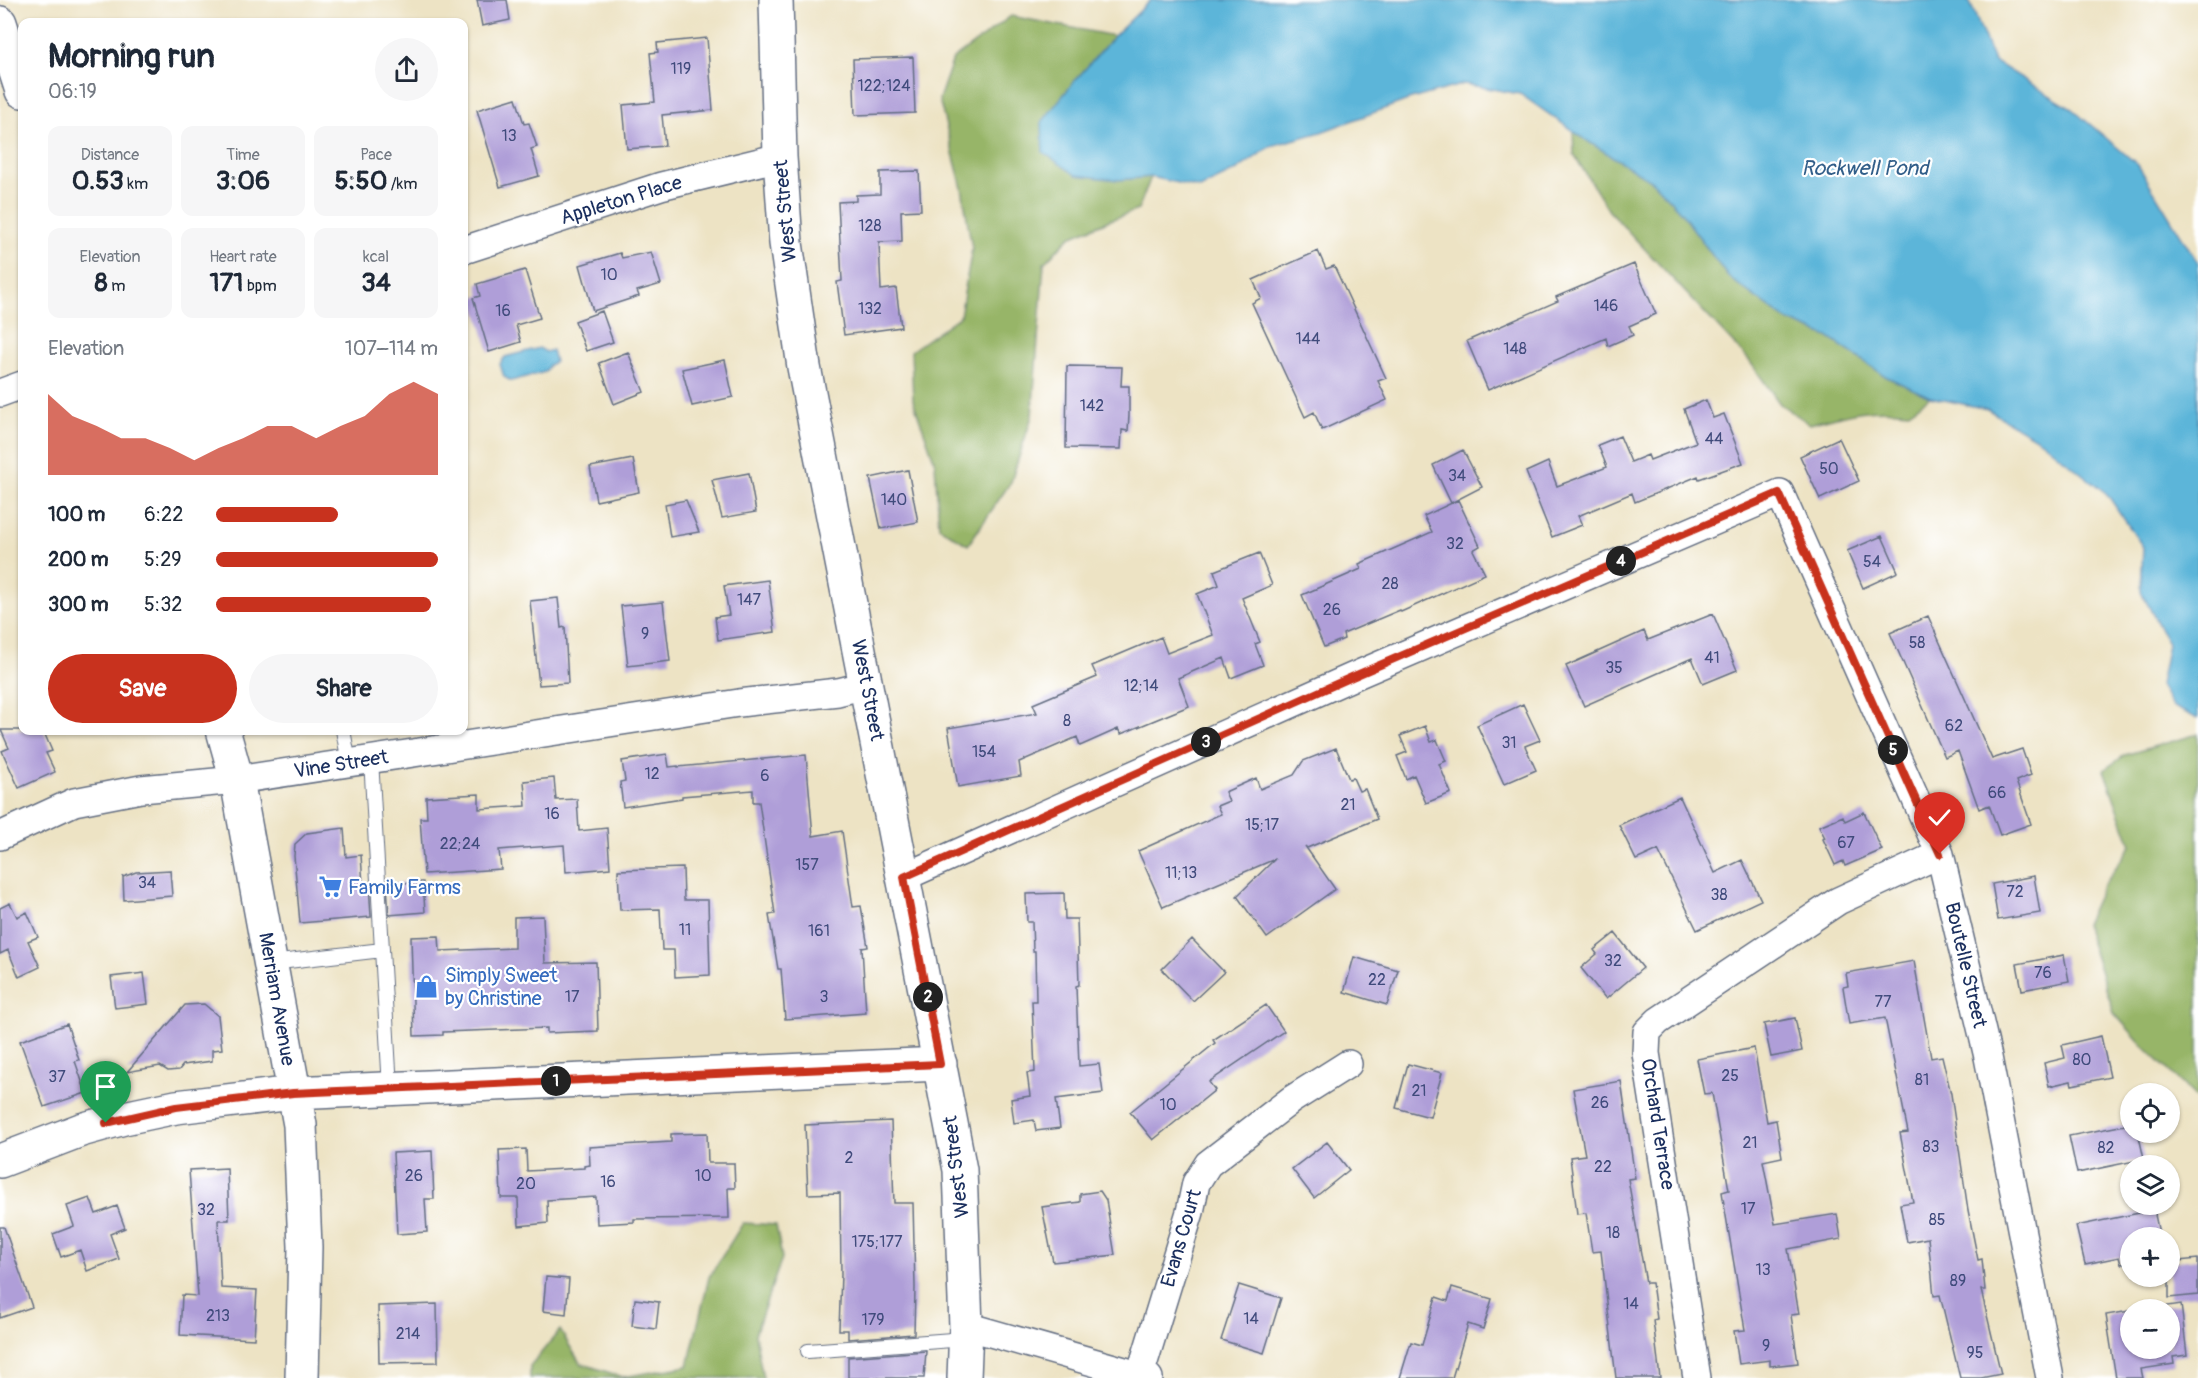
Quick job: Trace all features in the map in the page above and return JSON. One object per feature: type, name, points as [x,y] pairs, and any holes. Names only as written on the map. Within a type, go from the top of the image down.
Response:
[{"type":"street","name":"West Street","points":[[776,0],[780,158],[786,243],[802,357],[960,1170],[966,1333],[964,1378]]},
{"type":"street","points":[[0,23],[18,79]]},
{"type":"street","name":"Appleton Place","points":[[468,249],[661,186],[780,158]]},
{"type":"street","points":[[0,393],[18,386]]},
{"type":"street","name":"Boutelle Street","points":[[904,877],[1352,677],[1779,493],[1940,854],[1988,1057],[2050,1378]]},
{"type":"street","name":"Vine Street","points":[[0,836],[74,802],[141,789],[237,780],[732,704],[838,692],[867,685]]},
{"type":"street","name":"Merriam Avenue","points":[[230,735],[300,1125],[305,1247],[302,1378]]},
{"type":"street","name":"Orchard Terrace","points":[[1697,1378],[1646,1053],[1647,1032],[1658,1021],[1838,901],[1940,854]]},
{"type":"street","points":[[0,1161],[81,1130],[124,1118],[176,1107],[293,1093],[940,1064]]},
{"type":"street","name":"Evans Court","points":[[1144,1377],[1196,1183],[1208,1164],[1291,1100],[1348,1064]]},
{"type":"street","points":[[966,1333],[1144,1377]]},
{"type":"lane","points":[[346,735],[360,761],[382,950],[390,1088]]},
{"type":"lane","points":[[270,963],[382,950]]},
{"type":"lane","points":[[808,1351],[966,1333]]},
{"type":"green space","points":[[1011,16],[1114,36],[1072,84],[1118,180],[1151,177],[1138,210],[1070,237],[1044,263],[1032,416],[1011,482],[968,545],[939,527],[935,463],[913,400],[911,351],[960,316],[972,249],[962,188],[939,99],[953,59]]},
{"type":"green space","points":[[1573,131],[1652,181],[1681,212],[1728,277],[1787,320],[1828,337],[1887,377],[1930,397],[1909,412],[1881,410],[1859,412],[1810,424],[1780,404],[1748,359],[1609,211],[1574,155]]},
{"type":"green space","points":[[2198,734],[2198,1099],[2145,1048],[2114,1013],[2085,924],[2101,889],[2131,845],[2104,770],[2125,755]]},
{"type":"green space","points":[[743,1223],[776,1225],[782,1258],[755,1334],[763,1378],[530,1378],[530,1366],[560,1330],[580,1363],[623,1377],[688,1366],[709,1277]]},
{"type":"water","name":"Rockwell Pond","points":[[1151,0],[1969,0],[1994,61],[2072,109],[2138,165],[2198,263],[2198,719],[2172,706],[2160,685],[2168,644],[2141,591],[2143,547],[2107,494],[2041,441],[1987,409],[1930,397],[1887,377],[1828,337],[1787,320],[1728,277],[1681,212],[1652,181],[1589,142],[1520,94],[1464,84],[1408,100],[1321,132],[1271,146],[1237,170],[1200,188],[1151,177],[1118,180],[1076,175],[1043,152],[1042,122],[1114,36]]},
{"type":"water","points":[[539,348],[546,352],[552,350],[555,362],[549,365],[545,372],[511,381],[504,377],[500,364],[505,357]]},
{"type":"building","points":[[477,0],[507,0],[510,20],[482,26]]},
{"type":"building","points":[[707,38],[713,110],[662,115],[665,146],[627,149],[623,105],[655,102],[650,53],[658,52],[657,43]]},
{"type":"building","points":[[913,57],[915,113],[855,115],[853,59]]},
{"type":"building","points":[[516,98],[524,124],[529,123],[537,147],[531,149],[539,176],[500,187],[477,110]]},
{"type":"building","points":[[919,171],[921,210],[901,211],[902,241],[879,242],[881,290],[896,288],[901,327],[844,335],[837,282],[842,281],[838,202],[856,201],[856,195],[880,194],[880,172]]},
{"type":"building","points":[[1318,251],[1326,269],[1334,266],[1386,378],[1378,381],[1387,400],[1322,430],[1314,412],[1305,417],[1252,303],[1261,298],[1253,280]]},
{"type":"building","points":[[651,252],[661,284],[637,291],[639,296],[593,311],[580,265],[620,253],[622,258]]},
{"type":"building","points":[[1634,264],[1656,314],[1629,326],[1633,335],[1608,346],[1606,338],[1488,390],[1467,341],[1558,301],[1556,297]]},
{"type":"building","points":[[525,270],[540,318],[516,325],[521,342],[489,352],[473,298],[480,296],[477,284]]},
{"type":"building","points":[[602,311],[613,342],[586,351],[575,321]]},
{"type":"building","points":[[628,352],[644,392],[614,404],[599,363]]},
{"type":"building","points":[[725,360],[733,397],[692,406],[682,369]]},
{"type":"building","points":[[1067,366],[1122,367],[1121,386],[1129,386],[1129,415],[1128,431],[1122,430],[1121,449],[1066,448]]},
{"type":"building","points":[[1706,400],[1713,418],[1724,414],[1743,463],[1699,479],[1698,476],[1635,502],[1632,493],[1578,516],[1582,525],[1552,537],[1526,472],[1548,462],[1557,486],[1607,467],[1598,445],[1620,436],[1631,462],[1648,455],[1650,460],[1696,442],[1684,409]]},
{"type":"building","points":[[1839,438],[1859,481],[1820,499],[1800,456]]},
{"type":"building","points":[[1463,450],[1482,487],[1451,503],[1433,465]]},
{"type":"building","points":[[633,459],[639,492],[596,501],[590,467]]},
{"type":"building","points":[[908,470],[918,522],[881,529],[870,478]]},
{"type":"building","points":[[749,473],[756,512],[722,518],[712,480]]},
{"type":"building","points":[[686,500],[699,532],[670,537],[665,504]]},
{"type":"building","points":[[1458,500],[1480,546],[1473,550],[1485,574],[1401,612],[1400,610],[1343,634],[1344,639],[1324,647],[1302,595],[1361,569],[1359,564],[1432,532],[1424,516]]},
{"type":"building","points":[[1882,536],[1898,572],[1863,588],[1847,551]]},
{"type":"building","points":[[1259,553],[1272,585],[1242,598],[1260,642],[1255,644],[1263,665],[1231,678],[1224,658],[1178,678],[1189,706],[1121,734],[1118,729],[1080,746],[1077,737],[1019,762],[1021,776],[958,787],[948,728],[1037,713],[1033,704],[1097,677],[1092,666],[1161,637],[1167,653],[1213,635],[1197,594],[1219,585],[1214,571]]},
{"type":"building","points":[[768,580],[775,632],[718,640],[715,617],[729,615],[724,586]]},
{"type":"building","points":[[558,598],[561,628],[565,627],[568,683],[539,685],[530,601]]},
{"type":"building","points":[[663,602],[670,661],[628,666],[621,606]]},
{"type":"building","points":[[1713,614],[1737,670],[1703,684],[1692,658],[1584,706],[1566,666],[1644,631],[1648,640]]},
{"type":"building","points":[[1928,616],[1992,759],[2022,749],[2031,775],[2016,781],[2031,824],[2000,835],[1989,805],[1979,809],[1958,751],[1945,757],[1890,633]]},
{"type":"building","points":[[1523,704],[1540,740],[1525,746],[1536,770],[1504,784],[1477,725]]},
{"type":"building","points":[[1425,726],[1431,742],[1437,740],[1446,761],[1439,764],[1451,793],[1426,803],[1414,775],[1406,779],[1397,756],[1407,752],[1400,736]]},
{"type":"building","points":[[1,730],[18,730],[18,735],[45,735],[52,751],[46,753],[55,772],[19,788],[2,751],[9,748]]},
{"type":"building","points":[[1336,748],[1349,779],[1353,778],[1359,791],[1365,789],[1377,819],[1307,848],[1305,846],[1335,889],[1267,938],[1237,896],[1275,859],[1163,907],[1138,851],[1221,814],[1217,806],[1229,801],[1225,792],[1256,778],[1260,789],[1294,775],[1303,761]]},
{"type":"building","points":[[667,754],[669,767],[806,755],[813,836],[842,831],[853,907],[861,906],[868,947],[862,948],[866,1013],[785,1019],[781,969],[778,969],[769,915],[775,914],[759,802],[753,802],[753,790],[682,796],[682,798],[623,807],[620,782],[625,781],[622,761]]},
{"type":"building","points":[[554,778],[556,800],[577,799],[579,831],[607,828],[610,868],[566,872],[564,845],[499,850],[501,869],[424,874],[420,818],[427,818],[426,797],[479,794],[479,809],[526,806],[524,781]]},
{"type":"building","points":[[1680,797],[1715,873],[1742,860],[1761,900],[1697,930],[1658,850],[1636,860],[1619,825]]},
{"type":"building","points":[[1864,812],[1882,850],[1845,866],[1843,861],[1835,865],[1819,826],[1843,816],[1845,821]]},
{"type":"building","name":"Family Farms","points":[[344,828],[346,857],[361,855],[363,885],[369,885],[371,917],[300,923],[295,844],[307,833]]},
{"type":"building","points":[[683,868],[684,900],[708,900],[710,975],[675,977],[674,950],[662,950],[660,909],[620,910],[618,870]]},
{"type":"building","points":[[170,870],[172,896],[124,900],[123,877],[136,872]]},
{"type":"building","points":[[2034,876],[2040,913],[1998,920],[1992,884]]},
{"type":"building","points":[[423,882],[425,912],[389,915],[387,884]]},
{"type":"building","points":[[1064,893],[1065,919],[1077,919],[1079,985],[1076,986],[1079,1066],[1099,1064],[1103,1093],[1056,1099],[1060,1128],[1036,1131],[1034,1120],[1014,1123],[1011,1099],[1030,1096],[1027,1073],[1035,1072],[1032,1001],[1036,1001],[1035,951],[1033,951],[1032,922],[1027,922],[1026,894]]},
{"type":"building","points":[[10,903],[17,917],[27,912],[38,937],[28,941],[40,967],[19,977],[8,950],[0,954],[0,908]]},
{"type":"building","points":[[543,916],[545,963],[596,962],[598,1031],[547,1033],[547,1028],[443,1032],[443,1035],[414,1036],[411,937],[439,936],[440,951],[514,948],[514,917]]},
{"type":"building","points":[[1615,933],[1643,968],[1606,999],[1581,968],[1597,954],[1594,950]]},
{"type":"building","points":[[1192,939],[1224,972],[1193,1001],[1162,969]]},
{"type":"building","points":[[2064,955],[2069,981],[2022,990],[2017,964]]},
{"type":"building","points":[[1354,957],[1398,970],[1387,1005],[1344,992]]},
{"type":"building","points":[[1914,961],[1931,1058],[1942,1056],[1951,1094],[1968,1210],[1978,1260],[1982,1259],[1985,1290],[1981,1290],[2001,1374],[1981,1378],[1960,1378],[1940,1295],[1934,1296],[1928,1238],[1907,1242],[1900,1204],[1913,1202],[1900,1133],[1908,1132],[1885,1018],[1849,1024],[1843,987],[1848,986],[1846,973]]},
{"type":"building","points":[[144,973],[148,1004],[115,1008],[111,977]]},
{"type":"building","points":[[204,1004],[218,1016],[222,1049],[212,1050],[212,1061],[183,1065],[179,1070],[168,1071],[160,1066],[127,1072],[185,1005]]},
{"type":"building","points":[[1266,1005],[1284,1031],[1209,1082],[1215,1090],[1153,1140],[1130,1112],[1215,1043],[1213,1040]]},
{"type":"building","points":[[1795,1018],[1802,1051],[1771,1057],[1764,1024]]},
{"type":"building","points":[[67,1024],[79,1060],[75,1061],[86,1093],[44,1107],[20,1041]]},
{"type":"building","points":[[2101,1036],[2110,1077],[2072,1085],[2071,1081],[2049,1086],[2044,1063],[2065,1058],[2062,1045]]},
{"type":"building","points":[[1754,1048],[1767,1122],[1776,1120],[1782,1157],[1763,1161],[1775,1224],[1837,1214],[1841,1239],[1788,1249],[1799,1314],[1791,1315],[1798,1363],[1770,1366],[1770,1360],[1739,1364],[1734,1331],[1745,1330],[1722,1192],[1729,1190],[1712,1093],[1704,1094],[1697,1059]]},
{"type":"building","points":[[1408,1064],[1442,1073],[1430,1117],[1396,1108]]},
{"type":"building","points":[[1621,1081],[1635,1178],[1628,1179],[1646,1283],[1652,1283],[1657,1319],[1653,1320],[1660,1378],[1616,1378],[1601,1251],[1592,1252],[1586,1213],[1577,1214],[1570,1157],[1585,1155],[1573,1089]]},
{"type":"building","points":[[891,1121],[894,1203],[913,1203],[914,1334],[848,1339],[848,1330],[839,1330],[840,1193],[808,1194],[805,1125]]},
{"type":"building","points":[[2120,1126],[2120,1143],[2140,1143],[2143,1155],[2120,1155],[2120,1164],[2077,1173],[2069,1136]]},
{"type":"building","points":[[707,1133],[708,1163],[734,1163],[735,1188],[728,1188],[729,1218],[634,1219],[634,1222],[597,1224],[596,1197],[547,1200],[548,1223],[519,1226],[518,1198],[501,1198],[499,1150],[526,1149],[527,1171],[584,1168],[590,1165],[589,1147],[671,1142],[671,1134]]},
{"type":"building","points":[[1327,1142],[1349,1170],[1314,1198],[1292,1169]]},
{"type":"building","points":[[432,1151],[434,1199],[425,1199],[427,1232],[397,1234],[393,1153]]},
{"type":"building","points":[[227,1168],[229,1220],[218,1220],[221,1288],[257,1290],[254,1339],[180,1335],[182,1295],[198,1296],[189,1170]]},
{"type":"building","points":[[1100,1191],[1106,1200],[1115,1255],[1053,1262],[1042,1207],[1080,1202],[1080,1194]]},
{"type":"building","points":[[90,1198],[96,1214],[117,1206],[125,1228],[110,1234],[119,1259],[87,1271],[80,1250],[61,1257],[53,1234],[74,1226],[67,1206]]},
{"type":"building","points":[[2130,1215],[2155,1215],[2158,1227],[2120,1227],[2120,1260],[2119,1257],[2085,1264],[2076,1226]]},
{"type":"building","points":[[0,1227],[4,1227],[32,1307],[0,1318]]},
{"type":"building","points":[[2198,1259],[2198,1295],[2169,1298],[2169,1287],[2180,1287],[2180,1261]]},
{"type":"building","points":[[546,1277],[569,1279],[566,1314],[543,1311]]},
{"type":"building","points":[[1239,1285],[1281,1298],[1264,1353],[1221,1340]]},
{"type":"building","points":[[1452,1287],[1492,1299],[1483,1329],[1468,1324],[1452,1378],[1400,1378],[1411,1342],[1422,1345],[1436,1297],[1448,1301]]},
{"type":"building","points":[[635,1299],[659,1302],[656,1329],[632,1326]]},
{"type":"building","points":[[437,1304],[438,1362],[379,1363],[378,1306]]},
{"type":"building","points":[[2180,1304],[2187,1355],[2180,1356]]},
{"type":"building","points":[[2120,1313],[2120,1359],[2173,1359],[2174,1364],[2141,1369],[2143,1378],[2116,1378],[2106,1315]]},
{"type":"building","points":[[926,1351],[924,1378],[848,1378],[848,1357]]},
{"type":"place","name":"Family Farms","points":[[330,887]]},
{"type":"place","name":"Simply Sweet by Christine","points":[[427,986]]},
{"type":"route","points":[[106,1123],[176,1107],[293,1093],[940,1064],[904,877],[1352,677],[1779,493],[1940,854]]}]
